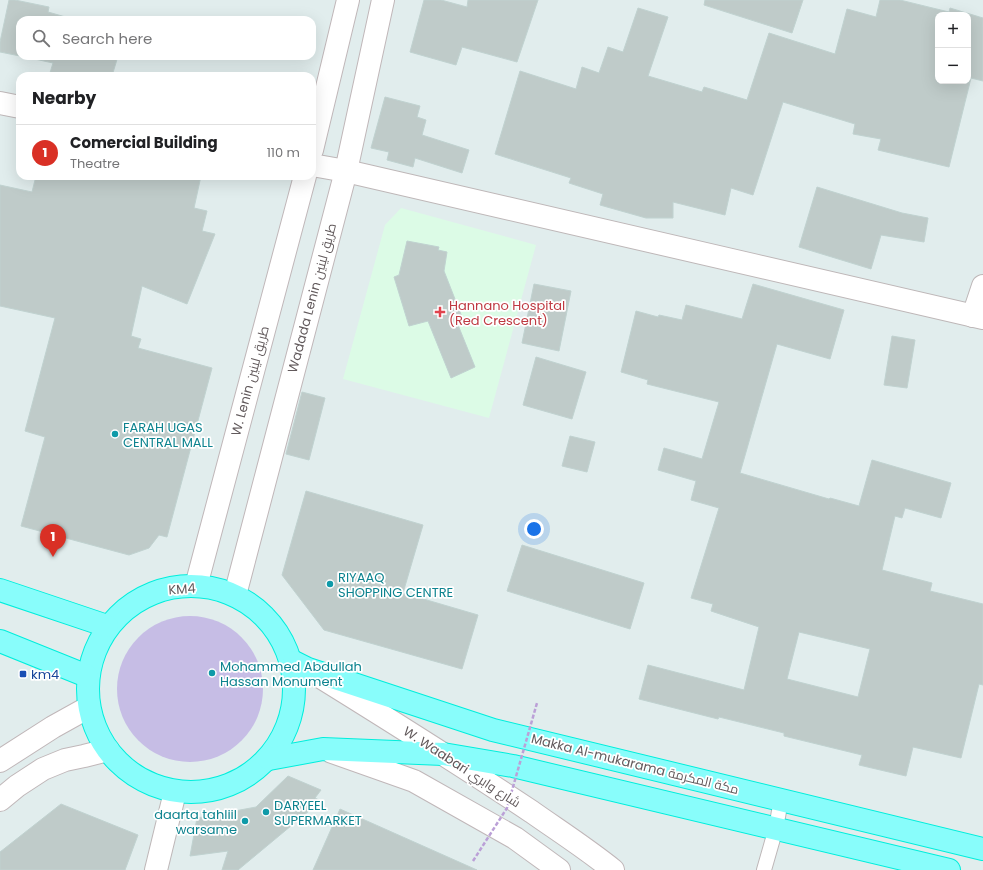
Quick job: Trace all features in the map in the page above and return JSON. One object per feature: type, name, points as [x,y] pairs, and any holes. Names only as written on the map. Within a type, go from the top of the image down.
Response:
[{"type":"highway","name":"KM4","points":[[196,586],[235,595],[268,619],[282,636],[301,665],[294,709],[290,723],[269,759],[250,775],[226,787],[201,792],[175,792],[137,777],[108,750],[96,729],[90,707],[87,676],[96,647],[107,626],[135,602],[158,591],[196,586]]},
{"type":"highway","points":[[0,590],[107,626]]},
{"type":"highway","points":[[0,642],[87,676]]},
{"type":"highway","name":"Makka Al-mukarama مكة المكرمة","points":[[301,665],[493,730],[983,849]]},
{"type":"highway","points":[[269,759],[323,748],[443,754],[513,766],[776,828],[940,869]]},
{"type":"main road","points":[[316,133],[348,0]]},
{"type":"main road","name":"Wadada Lenin طريق لينين","points":[[235,595],[346,170],[383,0]]},
{"type":"main road","points":[[0,103],[16,106]]},
{"type":"main road","points":[[316,166],[346,170],[978,317],[983,286]]},
{"type":"main road","name":"W. Lenin طريق لينين","points":[[196,586],[304,180]]},
{"type":"main road","name":"W. Waabari شارع وابري","points":[[301,665],[500,791],[613,870]]},
{"type":"main road","points":[[0,761],[53,727],[90,707]]},
{"type":"main road","points":[[323,748],[414,781],[515,838],[559,870]]},
{"type":"main road","points":[[0,800],[17,786],[43,769],[65,760],[108,750]]},
{"type":"main road","points":[[156,870],[175,792]]},
{"type":"lane","points":[[764,870],[776,828],[781,800]]},
{"type":"path","points":[[473,861],[507,808],[538,703]]},
{"type":"shaded area","name":"Hannano Hospital (Red Crescent)","points":[[401,208],[536,245],[489,418],[343,379],[385,225]]},
{"type":"shaded area","points":[[190,616],[218,622],[236,633],[246,643],[257,661],[263,689],[257,717],[246,735],[236,745],[218,756],[190,762],[162,756],[144,745],[134,735],[123,717],[117,689],[123,661],[134,643],[144,633],[162,622]]},
{"type":"building","points":[[9,0],[49,7],[48,12],[62,16],[16,16],[16,55],[0,52],[0,42]]},
{"type":"building","points":[[424,0],[441,0],[467,7],[468,0],[538,0],[517,62],[462,47],[456,65],[410,52]]},
{"type":"building","points":[[705,0],[803,0],[792,33],[704,5]]},
{"type":"building","points":[[880,0],[900,0],[949,12],[935,12],[935,84],[970,84],[949,167],[878,150],[881,139],[853,134],[855,124],[783,102],[753,195],[731,188],[725,215],[673,202],[673,218],[646,218],[600,205],[603,194],[569,183],[571,178],[495,154],[520,71],[576,89],[582,67],[599,73],[608,47],[623,52],[638,8],[668,17],[648,76],[702,92],[704,87],[747,100],[769,33],[835,54],[847,9],[876,17]]},
{"type":"building","points":[[950,8],[963,12],[949,12]]},
{"type":"building","points":[[971,14],[983,18],[983,81],[971,78]]},
{"type":"building","points":[[39,60],[117,60],[113,72],[50,72],[53,63]]},
{"type":"building","points":[[385,97],[420,106],[417,117],[426,120],[422,135],[469,150],[462,173],[415,158],[413,167],[387,160],[389,152],[371,148]]},
{"type":"building","points":[[35,180],[200,180],[194,208],[207,211],[202,231],[215,234],[187,304],[142,286],[131,336],[141,339],[138,348],[212,368],[167,537],[159,535],[149,548],[129,555],[21,526],[45,437],[25,431],[55,318],[0,306],[0,185],[32,192]]},
{"type":"building","points":[[817,187],[902,213],[928,218],[924,242],[881,235],[871,269],[799,247]]},
{"type":"building","points":[[407,241],[439,247],[438,250],[447,252],[444,271],[462,317],[456,320],[475,367],[451,378],[428,321],[409,326],[394,277],[399,275]]},
{"type":"building","points":[[534,284],[571,291],[559,351],[522,343]]},
{"type":"building","points":[[753,284],[844,310],[830,359],[777,344],[740,473],[829,499],[830,498],[859,506],[872,460],[951,483],[941,518],[905,508],[902,518],[895,516],[882,570],[932,583],[930,591],[983,604],[983,685],[979,684],[961,758],[913,747],[906,776],[859,765],[862,755],[784,736],[784,733],[719,717],[718,719],[639,699],[648,665],[744,690],[759,627],[711,611],[713,604],[691,598],[719,508],[691,500],[696,481],[658,470],[664,448],[702,459],[719,402],[647,384],[648,380],[621,372],[636,311],[658,317],[659,315],[682,320],[686,305],[742,319]],"holes":[[[799,632],[870,649],[858,697],[787,679]]]},
{"type":"building","points":[[892,336],[915,340],[907,388],[884,385]]},
{"type":"building","points":[[536,357],[586,372],[572,419],[523,405]]},
{"type":"building","points":[[302,392],[325,398],[309,460],[286,454]]},
{"type":"building","points":[[570,436],[595,442],[587,472],[562,466]]},
{"type":"building","name":"RIYAAQ SHOPPING CENTRE","points":[[306,491],[423,525],[403,593],[478,615],[462,669],[324,630],[282,575]]},
{"type":"building","points":[[522,545],[644,583],[630,629],[507,591]]},
{"type":"building","name":"DARYEEL SUPERMARKET","points":[[288,776],[321,790],[315,798],[321,801],[238,870],[222,870],[228,851],[190,856],[197,818],[256,807]]},
{"type":"building","points":[[61,804],[138,835],[125,870],[0,870],[0,852]]},
{"type":"building","points":[[340,809],[477,870],[313,870]]},
{"type":"place","name":"Hannano Hospital (Red Crescent)","points":[[440,312]]},
{"type":"place","name":"FARAH UGAS CENTRAL MALL","points":[[115,434]]},
{"type":"place","name":"Comercial Building","points":[[53,557]]},
{"type":"place","name":"RIYAAQ SHOPPING CENTRE","points":[[330,584]]},
{"type":"place","name":"Mohammed Abdullah Hassan Monument","points":[[212,673]]},
{"type":"place","name":"km4","points":[[23,674]]},
{"type":"place","name":"DARYEEL SUPERMARKET","points":[[266,812]]},
{"type":"place","name":"daarta tahliil warsame","points":[[245,821]]}]
